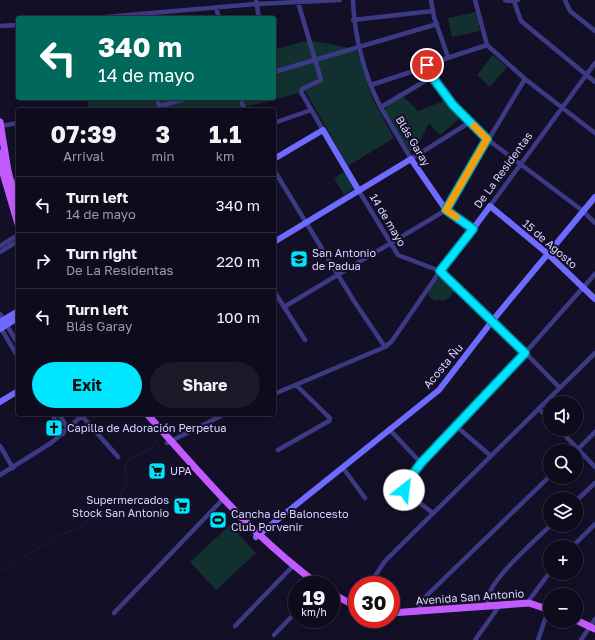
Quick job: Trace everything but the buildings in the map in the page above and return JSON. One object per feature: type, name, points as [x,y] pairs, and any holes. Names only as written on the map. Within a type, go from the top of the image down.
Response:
[{"type":"main road","points":[[0,124],[4,173],[14,181],[16,195]]},
{"type":"main road","points":[[0,153],[16,215]]},
{"type":"main road","points":[[142,416],[168,441],[257,536],[301,576]]},
{"type":"main road","points":[[149,416],[168,441]]},
{"type":"main road","points":[[292,568],[305,576]]},
{"type":"main road","name":"Avenida San Antonio","points":[[400,610],[488,604],[530,599],[543,604]]},
{"type":"main road","name":"Avenida San Antonio","points":[[488,604],[500,605],[529,603],[543,606]]},
{"type":"main road","name":"Avenida San Antonio","points":[[400,612],[419,609]]},
{"type":"main road","points":[[583,619],[593,624]]},
{"type":"main road","points":[[583,622],[593,624]]},
{"type":"street","points":[[130,16],[216,8],[256,2],[340,0]]},
{"type":"street","name":"Blás Garay","points":[[353,0],[354,20],[359,47],[371,85],[381,107],[411,159],[446,210],[473,229]]},
{"type":"street","points":[[431,0],[436,24],[448,57]]},
{"type":"street","points":[[475,0],[487,45],[525,79],[562,106],[595,133]]},
{"type":"street","points":[[505,0],[516,0],[522,21],[595,82]]},
{"type":"street","points":[[565,0],[570,11],[595,31]]},
{"type":"street","points":[[256,2],[260,16]]},
{"type":"street","points":[[298,2],[314,60]]},
{"type":"street","points":[[216,8],[218,16]]},
{"type":"street","points":[[354,20],[433,11]]},
{"type":"street","points":[[276,71],[436,24]]},
{"type":"street","points":[[0,26],[16,25]]},
{"type":"street","points":[[371,85],[427,66],[448,57],[487,45]]},
{"type":"street","name":"14 de mayo","points":[[314,60],[320,81],[301,91],[391,244],[402,257],[440,271],[493,320],[560,388]]},
{"type":"street","name":"De La Residentas","points":[[276,393],[385,347],[392,341],[440,271],[473,229],[595,63]]},
{"type":"street","points":[[427,66],[432,77],[453,105],[487,139],[583,211],[595,223]]},
{"type":"street","points":[[381,107],[432,77]]},
{"type":"street","points":[[284,307],[446,210],[487,139],[525,79]]},
{"type":"street","points":[[160,108],[182,100]]},
{"type":"street","points":[[276,122],[311,110]]},
{"type":"street","points":[[276,241],[470,122]]},
{"type":"street","points":[[0,124],[16,123]]},
{"type":"street","points":[[276,158],[323,130]]},
{"type":"street","points":[[276,173],[354,301],[385,347]]},
{"type":"street","name":"Acosta Ñu","points":[[257,536],[439,390],[493,320],[595,197]]},
{"type":"street","name":"15 de Agosto","points":[[490,206],[548,254],[595,299]]},
{"type":"street","points":[[0,246],[16,236]]},
{"type":"street","points":[[0,252],[16,242]]},
{"type":"street","points":[[433,513],[404,490],[403,487],[421,463],[525,353],[595,274]]},
{"type":"street","points":[[276,294],[305,340]]},
{"type":"street","points":[[2,325],[16,313]]},
{"type":"street","points":[[0,314],[2,325],[16,353]]},
{"type":"street","points":[[2,325],[16,319]]},
{"type":"street","points":[[2,325],[16,342]]},
{"type":"street","points":[[375,576],[385,561],[491,456],[540,410],[595,353]]},
{"type":"street","points":[[278,450],[329,421],[330,418],[296,385]]},
{"type":"street","points":[[0,398],[16,388]]},
{"type":"street","points":[[0,402],[16,392]]},
{"type":"street","points":[[540,410],[543,413]]},
{"type":"street","points":[[53,416],[63,434]]},
{"type":"street","points":[[60,416],[68,429]]},
{"type":"street","points":[[0,475],[13,468],[63,434],[82,416]]},
{"type":"street","points":[[84,416],[118,457]]},
{"type":"street","points":[[168,441],[221,416]]},
{"type":"street","points":[[456,426],[491,456]]},
{"type":"street","points":[[389,429],[421,463]]},
{"type":"street","points":[[583,444],[595,432]]},
{"type":"street","points":[[565,436],[572,444]]},
{"type":"street","points":[[0,446],[13,468]]},
{"type":"street","points":[[583,456],[595,467]]},
{"type":"street","points":[[343,468],[365,498]]},
{"type":"street","points":[[419,609],[421,601],[543,483]]},
{"type":"street","points":[[583,494],[595,483]]},
{"type":"street","points":[[114,613],[222,499]]},
{"type":"street","points":[[579,540],[595,524]]},
{"type":"street","points":[[488,604],[489,593],[498,580],[513,562],[544,532]]},
{"type":"street","points":[[235,626],[292,568]]},
{"type":"street","points":[[530,599],[544,580]]},
{"type":"street","points":[[475,640],[500,605]]},
{"type":"street","points":[[274,635],[288,620]]},
{"type":"street","points":[[581,640],[593,624]]},
{"type":"street","points":[[538,640],[543,626]]},
{"type":"green space","points":[[476,12],[480,31],[452,37],[448,18]]},
{"type":"green space","points":[[314,41],[357,51],[372,98],[394,138],[348,166],[305,91],[276,99],[276,49],[301,42]]},
{"type":"green space","points":[[493,55],[507,67],[490,87],[477,75]]},
{"type":"green space","points":[[399,92],[418,111],[446,100],[459,119],[440,135],[429,123],[413,155],[382,112]]},
{"type":"green space","points":[[87,100],[274,100],[234,108],[89,108]]},
{"type":"green space","points":[[344,172],[354,188],[344,195],[334,178]]},
{"type":"green space","points":[[443,278],[453,287],[454,291],[450,297],[443,301],[434,301],[427,293],[435,280]]},
{"type":"green space","points":[[230,525],[256,553],[216,590],[190,562]]},
{"type":"waterway","points":[[0,572],[58,536],[78,528],[103,511],[121,494],[127,484],[125,465],[127,461],[151,448],[157,440]]},
{"type":"slow traffic","points":[[456,217],[446,210],[487,139],[474,126]]},
{"type":"place","name":"San Antonio de Padua","points":[[299,259]]},
{"type":"place","name":"Capilla de Adoración Perpetua","points":[[54,428]]},
{"type":"place","name":"UPA","points":[[157,471]]},
{"type":"place","name":"Supermercados Stock San Antonio","points":[[182,506]]},
{"type":"place","name":"Cancha de Baloncesto Club Porvenir","points":[[218,520]]},
{"type":"route","points":[[404,490],[403,487],[408,479],[421,463],[525,353],[493,320],[440,271],[473,229],[446,210],[487,139],[453,105],[427,70],[427,65]]}]
